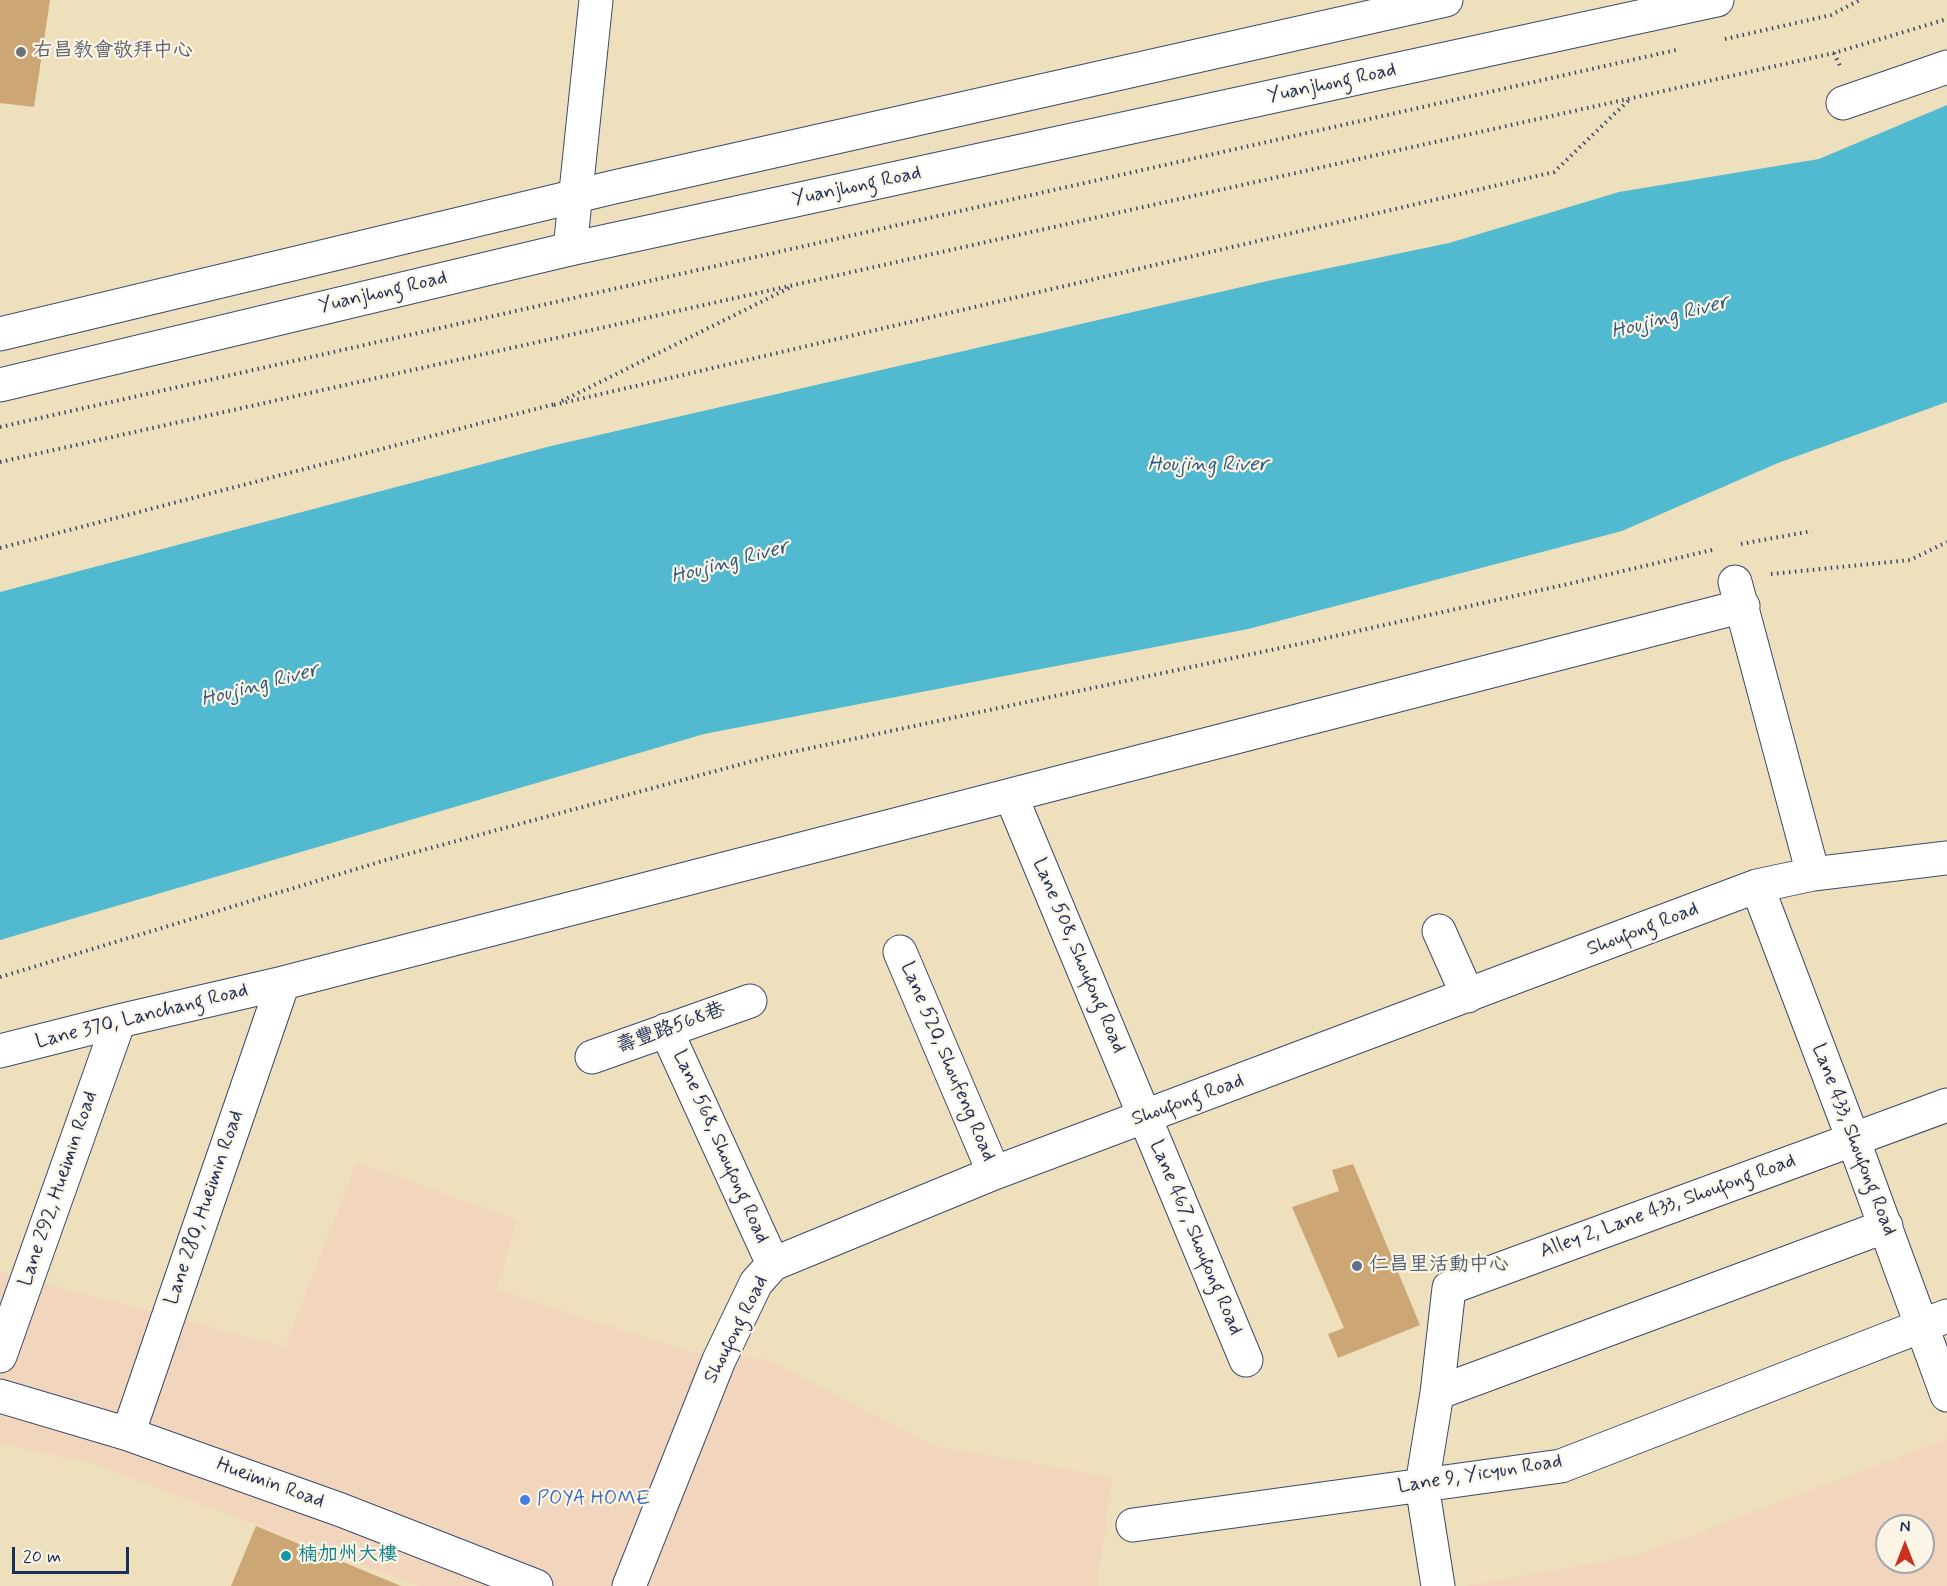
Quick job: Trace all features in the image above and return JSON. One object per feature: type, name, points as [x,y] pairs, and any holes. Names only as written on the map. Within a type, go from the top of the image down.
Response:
[{"type":"street","points":[[570,249],[596,0]]},
{"type":"street","points":[[0,334],[576,196],[1446,0]]},
{"type":"street","name":"Yuanjhong Road","points":[[0,385],[570,249],[1717,0]]},
{"type":"street","points":[[1843,103],[1947,66]]},
{"type":"street","points":[[1739,594],[1813,874]]},
{"type":"street","name":"Lane 370, Lanchang Road","points":[[0,1051],[283,983],[1011,796],[1739,594]]},
{"type":"street","name":"Lane 508, Shoufong Road","points":[[1011,796],[1145,1116]]},
{"type":"street","name":"Shoufong Road","points":[[629,1586],[719,1360],[756,1283],[773,1264],[994,1173],[1757,886],[1813,874],[1947,858]]},
{"type":"street","name":"Lane 433, Shoufong Road","points":[[1757,886],[1886,1226],[1934,1321],[1947,1395]]},
{"type":"street","points":[[1439,931],[1468,996]]},
{"type":"street","name":"Lane 520, Shoufeng Road","points":[[900,952],[994,1173]]},
{"type":"street","name":"Lane 280, Hueimin Road","points":[[128,1434],[283,983]]},
{"type":"street","name":"壽豐路568巷","points":[[592,1057],[750,1001]]},
{"type":"street","name":"Lane 292, Hueimin Road","points":[[0,1356],[119,1021]]},
{"type":"street","name":"Lane 568, Shoufong Road","points":[[666,1030],[773,1264]]},
{"type":"street","name":"Alley 2, Lane 433, Shoufong Road","points":[[1437,1392],[1449,1288],[1947,1105]]},
{"type":"street","name":"Lane 467, Shoufong Road","points":[[1145,1116],[1246,1360]]},
{"type":"street","points":[[1438,1586],[1422,1485],[1437,1392],[1886,1226]]},
{"type":"street","name":"Lane 9, Yicyun Road","points":[[1133,1525],[1561,1466],[1934,1321]]},
{"type":"street","name":"Hueimin Road","points":[[0,1396],[128,1434],[341,1510],[536,1586]]},
{"type":"path","points":[[1715,41],[1831,15],[1860,0]]},
{"type":"path","points":[[0,462],[1834,53],[1947,19]]},
{"type":"path","points":[[0,427],[1680,49]]},
{"type":"path","points":[[0,548],[554,405],[1554,172],[1631,99]]},
{"type":"path","points":[[554,405],[795,285]]},
{"type":"path","points":[[1735,545],[1812,531]]},
{"type":"path","points":[[1739,594],[1767,574],[1910,560],[1947,542]]},
{"type":"path","points":[[0,977],[386,860],[764,758],[1316,640],[1724,548]]},
{"type":"shaded area","points":[[357,1162],[517,1220],[497,1290],[690,1352],[768,1360],[934,1446],[1112,1477],[1097,1586],[419,1586],[89,1462],[0,1444],[0,1272],[285,1347]]},
{"type":"shaded area","points":[[1947,1439],[1947,1586],[1466,1586],[1639,1555]]},
{"type":"water","name":"Houjing River","points":[[1947,105],[1947,402],[1778,463],[1622,531],[1248,629],[704,734],[0,940],[0,592],[551,446],[1272,280],[1449,243],[1619,192],[1819,159]]},
{"type":"building","name":"右昌教會敬拜中心","points":[[0,0],[50,0],[34,107],[0,103]]},
{"type":"building","name":"仁昌里活動中心","points":[[1353,1164],[1420,1325],[1338,1358],[1328,1334],[1344,1328],[1292,1207],[1339,1191],[1332,1170]]},
{"type":"building","name":"楠加州大樓","points":[[256,1526],[401,1586],[231,1586]]},
{"type":"place","name":"右昌教會敬拜中心","points":[[21,52]]},
{"type":"place","name":"仁昌里活動中心","points":[[1357,1266]]},
{"type":"place","name":"POYA HOME","points":[[525,1500]]},
{"type":"place","name":"楠加州大樓","points":[[286,1556]]}]
